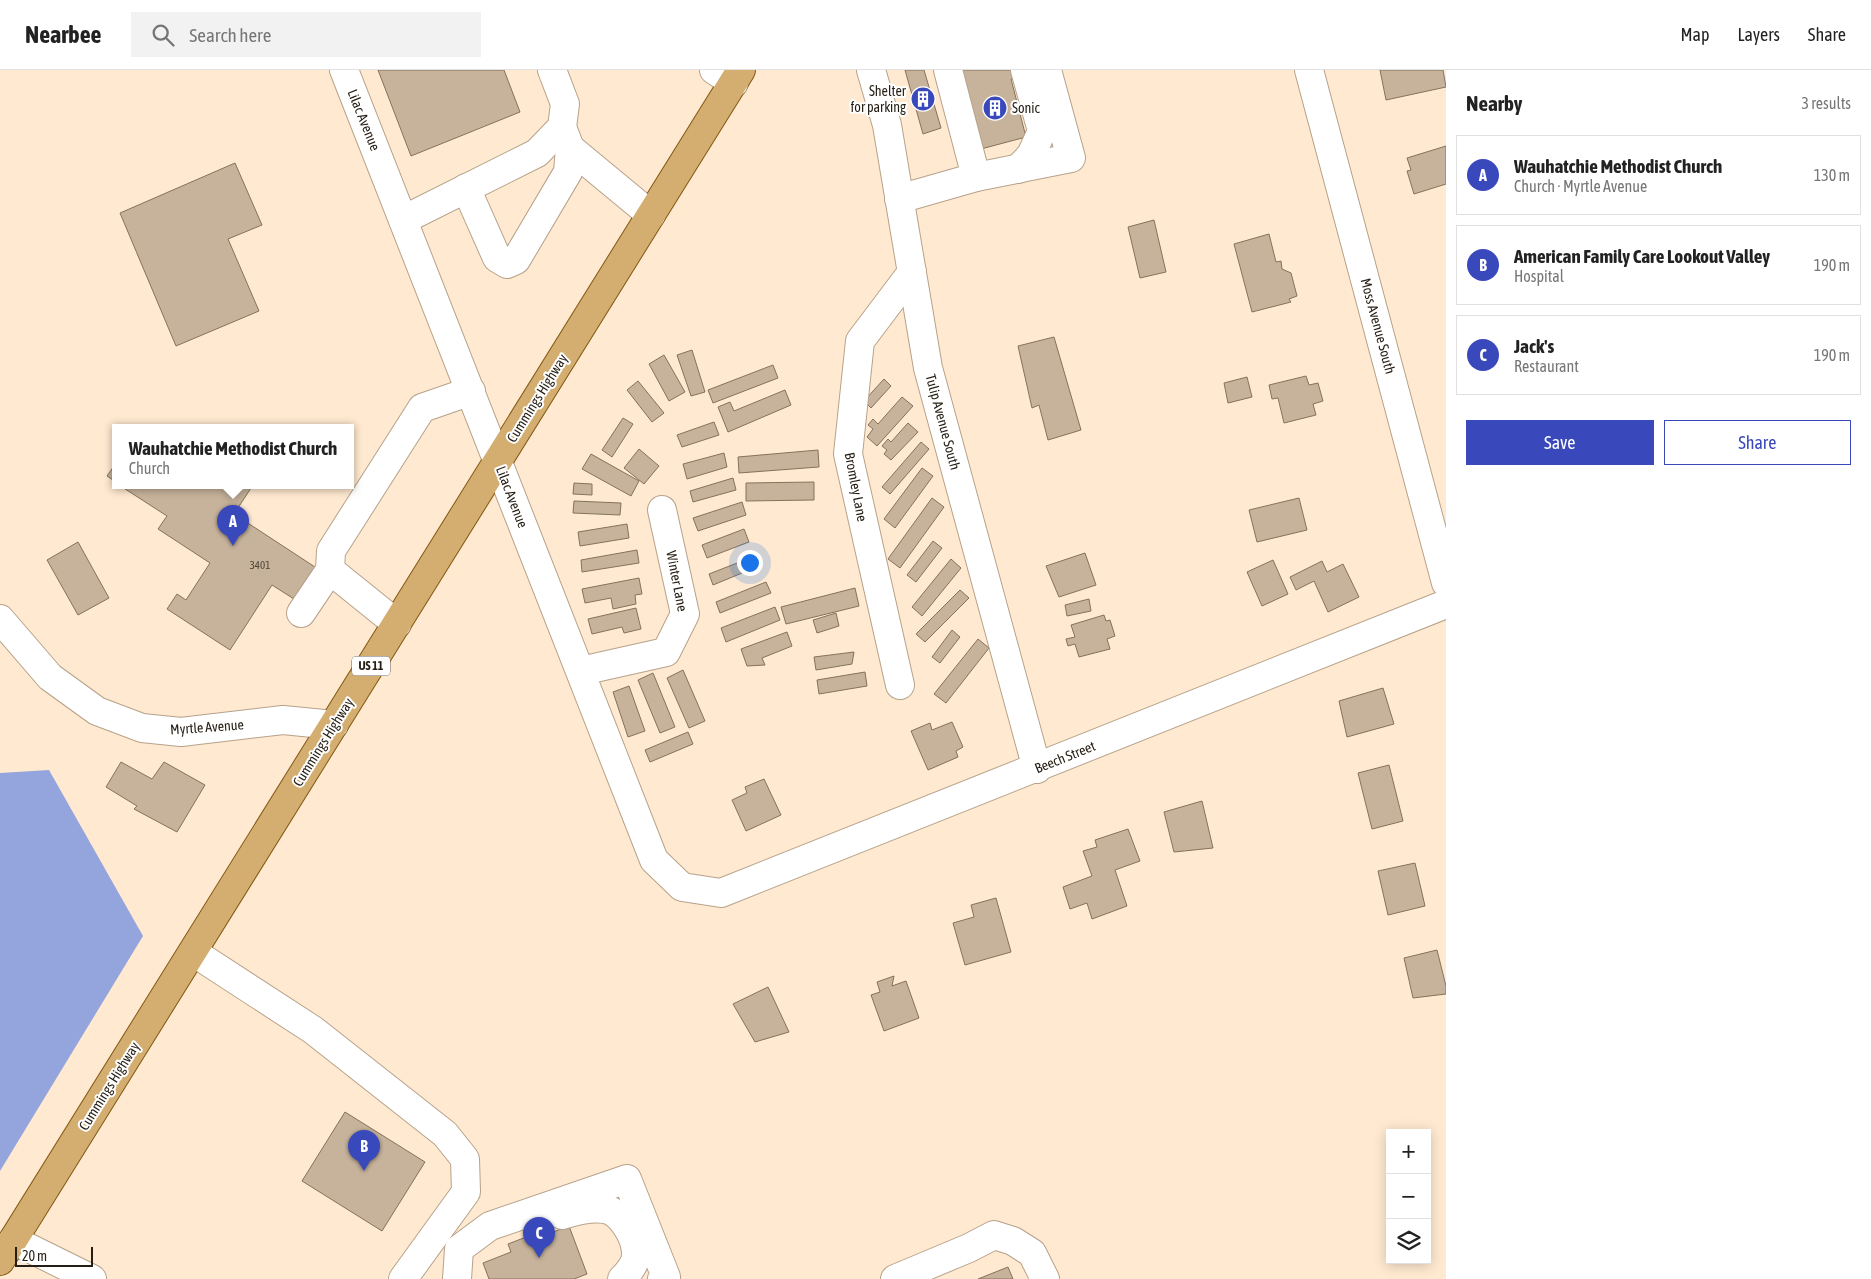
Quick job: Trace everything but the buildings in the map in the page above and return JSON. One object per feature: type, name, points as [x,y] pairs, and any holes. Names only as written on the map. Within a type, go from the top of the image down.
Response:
[{"type":"main road","name":"Cummings Highway","points":[[7,1251],[651,215],[730,74]]},
{"type":"street","name":"Lilac Avenue","points":[[344,70],[654,860],[682,887]]},
{"type":"street","points":[[466,188],[497,258],[507,264],[516,260],[568,172],[565,104],[552,70]]},
{"type":"street","name":"Tulip Avenue South","points":[[871,70],[887,125],[928,368],[1037,769]]},
{"type":"street","points":[[948,70],[976,177]]},
{"type":"street","points":[[1018,169],[1031,155],[1042,131],[1026,70]]},
{"type":"street","points":[[899,199],[976,177],[1071,158],[1047,70]]},
{"type":"street","name":"Moss Avenue South","points":[[1309,70],[1446,583]]},
{"type":"street","points":[[403,220],[566,137]]},
{"type":"street","points":[[566,137],[651,215]]},
{"type":"street","name":"Bromley Lane","points":[[900,685],[848,454],[860,341],[912,272]]},
{"type":"street","points":[[301,613],[330,570],[331,551],[422,408],[471,391]]},
{"type":"street","name":"Winter Lane","points":[[581,671],[666,652],[685,614],[662,510]]},
{"type":"street","points":[[330,570],[397,624]]},
{"type":"street","name":"Beech Street","points":[[682,887],[721,893],[1037,769],[1446,604]]},
{"type":"street","name":"Myrtle Avenue","points":[[0,619],[50,677],[97,711],[142,728],[181,732],[283,720],[334,725]]},
{"type":"street","points":[[193,952],[313,1030],[445,1134],[465,1159],[466,1192],[434,1233],[403,1279]]},
{"type":"street","points":[[457,1279],[459,1249],[490,1226],[627,1179],[664,1278]]},
{"type":"street","points":[[490,1226],[517,1229],[588,1208],[607,1210],[621,1218],[629,1232],[636,1252],[633,1267],[622,1279]]},
{"type":"street","points":[[434,1233],[459,1249]]},
{"type":"street","points":[[895,1279],[994,1235],[1013,1241],[1032,1253],[1046,1279]]},
{"type":"street","points":[[7,1251],[92,1279]]},
{"type":"shaded area","points":[[49,770],[143,936],[0,1171],[0,773]]},
{"type":"place","name":"Shelter for parking","points":[[923,99]]},
{"type":"place","name":"Sonic","points":[[995,108]]},
{"type":"place","name":"Wauhatchie Methodist Church","points":[[233,546]]},
{"type":"place","name":"American Family Care Lookout Valley","points":[[364,1171]]},
{"type":"place","name":"Jack's","points":[[539,1258]]}]
